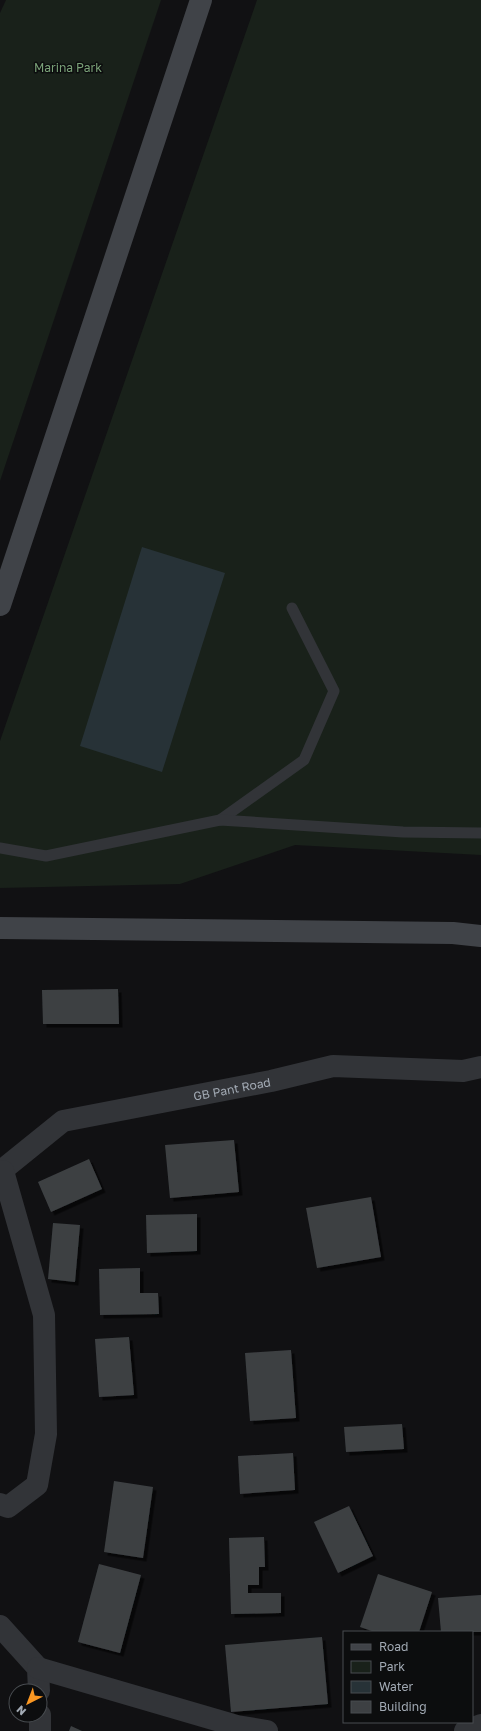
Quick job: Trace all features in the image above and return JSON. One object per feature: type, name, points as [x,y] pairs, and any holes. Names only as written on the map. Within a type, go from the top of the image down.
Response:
[{"type":"main road","points":[[0,605],[201,0]]},
{"type":"main road","points":[[0,928],[453,933],[481,936]]},
{"type":"street","name":"GB Pant Road","points":[[1,1172],[64,1121],[271,1081],[333,1066],[462,1072],[481,1067]]},
{"type":"street","points":[[0,1504],[8,1507],[37,1485],[46,1434],[44,1315],[1,1172]]},
{"type":"street","points":[[0,1626],[38,1668],[237,1726],[267,1731]]},
{"type":"street","points":[[38,1668],[39,1683]]},
{"type":"street","points":[[465,1731],[481,1725]]},
{"type":"lane","points":[[220,820],[304,760],[334,691],[292,608]]},
{"type":"lane","points":[[0,848],[46,856],[220,820],[403,832],[481,833]]},
{"type":"green space","name":"Marina Park","points":[[6,0],[161,0],[0,481],[0,13]]},
{"type":"green space","points":[[257,0],[481,0],[481,855],[295,845],[180,884],[0,888],[0,741]]},
{"type":"water","points":[[142,547],[225,573],[162,772],[80,746]]},
{"type":"building","points":[[118,989],[119,1024],[43,1024],[42,990]]},
{"type":"building","points":[[234,1140],[239,1192],[170,1198],[165,1145]]},
{"type":"building","points":[[89,1159],[102,1189],[51,1212],[38,1182]]},
{"type":"building","points":[[371,1197],[381,1257],[317,1268],[306,1208]]},
{"type":"building","points":[[197,1214],[197,1251],[147,1253],[146,1215]]},
{"type":"building","points":[[53,1223],[80,1225],[75,1282],[48,1279]]},
{"type":"building","points":[[140,1268],[140,1293],[158,1293],[159,1314],[100,1315],[99,1269]]},
{"type":"building","points":[[129,1337],[134,1395],[99,1397],[95,1339]]},
{"type":"building","points":[[291,1350],[296,1418],[250,1421],[245,1353]]},
{"type":"building","points":[[402,1424],[404,1449],[346,1452],[344,1427]]},
{"type":"building","points":[[293,1453],[295,1490],[240,1494],[238,1456]]},
{"type":"building","points":[[114,1481],[153,1487],[143,1558],[104,1552]]},
{"type":"building","points":[[349,1506],[373,1556],[338,1573],[314,1522]]},
{"type":"building","points":[[264,1537],[265,1567],[259,1567],[259,1585],[248,1585],[248,1593],[281,1593],[281,1613],[231,1614],[229,1538]]},
{"type":"building","points":[[99,1564],[141,1575],[120,1653],[78,1642]]},
{"type":"building","points":[[378,1574],[432,1592],[419,1631],[372,1631],[360,1627]]},
{"type":"building","points":[[481,1595],[481,1632],[441,1631],[438,1598]]},
{"type":"building","points":[[322,1637],[328,1704],[231,1712],[225,1645]]},
{"type":"building","points":[[71,1726],[82,1731],[69,1731]]}]
